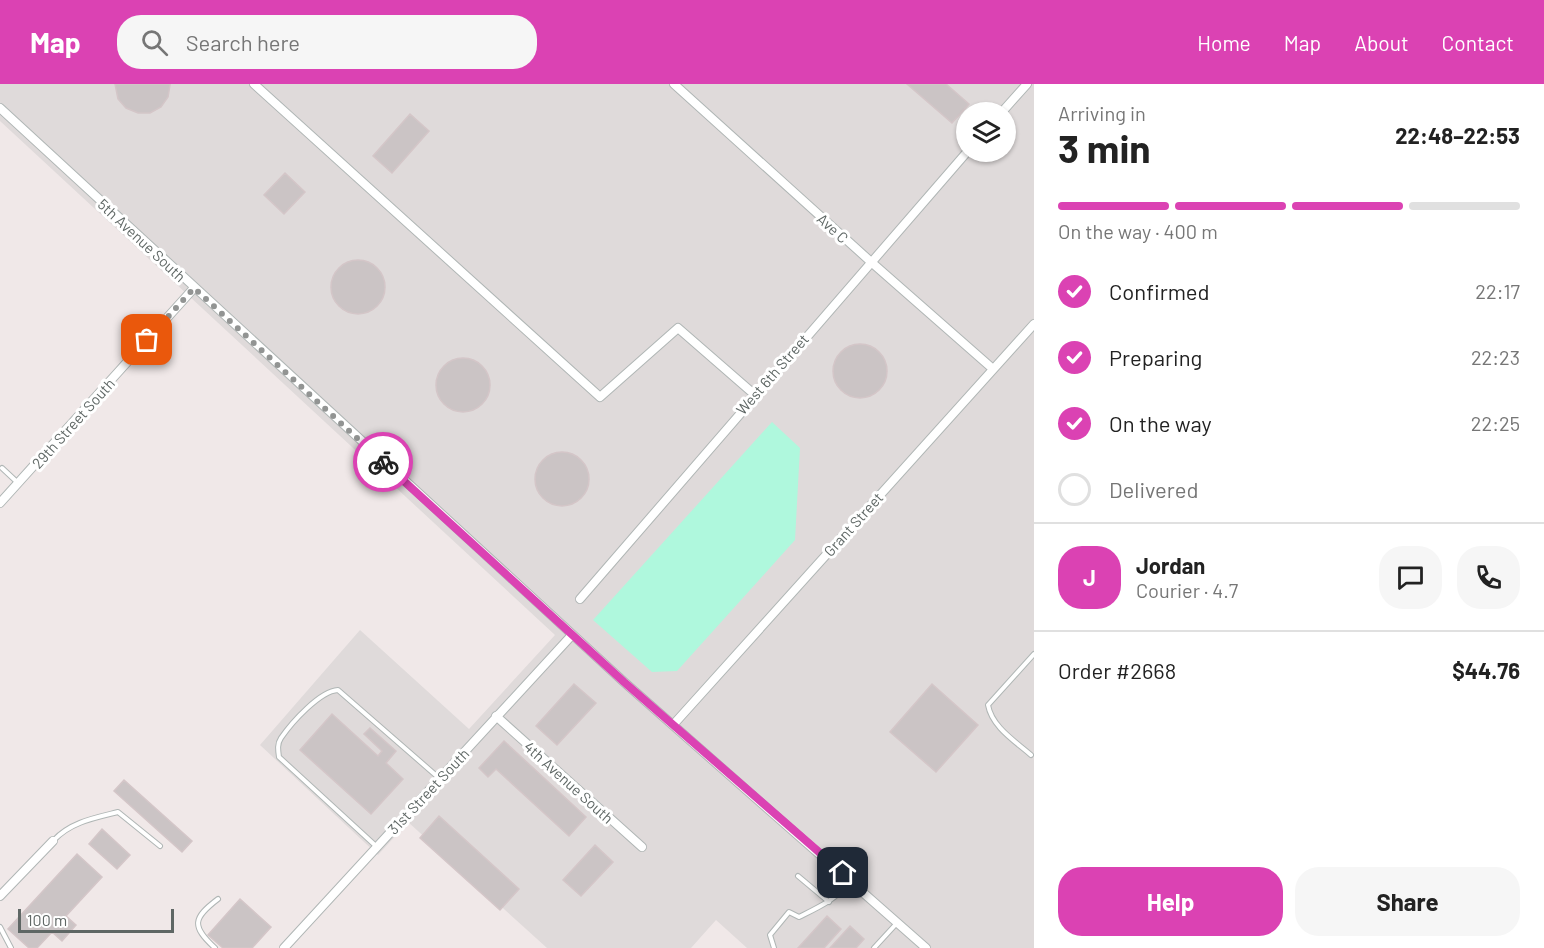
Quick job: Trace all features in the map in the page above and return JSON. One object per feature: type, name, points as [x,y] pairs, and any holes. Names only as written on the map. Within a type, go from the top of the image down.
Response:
[{"type":"street","points":[[254,84],[600,397],[678,328],[755,395]]},
{"type":"street","name":"Ave C","points":[[674,84],[993,369]]},
{"type":"street","points":[[1011,102],[1027,84]]},
{"type":"street","name":"5th Avenue South","points":[[0,108],[572,635],[926,948]]},
{"type":"street","name":"West 6th Street","points":[[580,599],[870,261],[958,162]]},
{"type":"street","name":"29th Street South","points":[[0,504],[194,288]]},
{"type":"street","name":"Grant Street","points":[[673,725],[1034,324]]},
{"type":"street","name":"31st Street South","points":[[284,948],[572,635]]},
{"type":"street","name":"4th Avenue South","points":[[496,716],[642,847]]},
{"type":"street","points":[[0,896],[53,841]]},
{"type":"lane","points":[[2,468],[18,483]]},
{"type":"lane","points":[[1031,755],[990,716],[988,705],[1034,654]]},
{"type":"lane","points":[[377,847],[279,757],[280,739],[318,697],[327,690],[338,690],[440,778]]},
{"type":"lane","points":[[53,841],[62,831],[86,820],[118,812],[160,846]]},
{"type":"lane","points":[[798,876],[829,902]]},
{"type":"lane","points":[[774,948],[770,935],[789,912],[799,916],[829,902],[838,897],[851,881]]},
{"type":"lane","points":[[214,948],[198,929],[197,922],[202,911],[218,899]]},
{"type":"lane","points":[[874,948],[898,922]]},
{"type":"lane","points":[[0,927],[11,948]]},
{"type":"shaded area","points":[[0,84],[1034,84],[1034,948],[747,948],[716,920],[691,948],[547,948],[408,822],[378,855],[260,745],[360,630],[469,729],[555,635],[0,121]]},
{"type":"shaded area","points":[[772,422],[800,448],[795,540],[677,671],[652,672],[593,620]]},
{"type":"building","points":[[115,84],[170,85],[168,97],[161,107],[150,113],[138,113],[126,108],[118,99]]},
{"type":"building","points":[[907,84],[946,84],[967,102],[956,102],[956,119],[952,123]]},
{"type":"building","points":[[410,114],[429,131],[392,173],[373,156]]},
{"type":"building","points":[[285,173],[305,192],[284,214],[264,195]]},
{"type":"building","points":[[353,260],[363,260],[373,264],[381,272],[385,287],[381,302],[373,310],[363,314],[353,314],[343,310],[335,302],[331,292],[331,282],[335,272],[343,264]]},
{"type":"building","points":[[855,344],[865,344],[875,348],[883,356],[887,371],[883,386],[875,394],[865,398],[855,398],[845,394],[837,386],[833,376],[833,366],[837,356],[845,348]]},
{"type":"building","points":[[458,358],[468,358],[478,362],[486,370],[490,385],[486,400],[478,408],[468,412],[458,412],[448,408],[440,400],[436,390],[436,380],[440,370],[448,362]]},
{"type":"building","points":[[557,452],[567,452],[577,456],[585,464],[589,479],[585,494],[577,502],[567,506],[557,506],[547,502],[539,494],[535,484],[535,474],[539,464],[547,456]]},
{"type":"building","points":[[574,684],[596,703],[557,745],[536,726]]},
{"type":"building","points":[[932,684],[978,725],[936,772],[890,732]]},
{"type":"building","points":[[332,714],[378,756],[382,751],[364,734],[370,728],[396,751],[386,763],[403,779],[371,814],[300,750]]},
{"type":"building","points":[[504,741],[586,817],[569,836],[496,769],[488,777],[479,768]]},
{"type":"building","points":[[124,780],[192,841],[182,852],[114,791]]},
{"type":"building","points":[[439,816],[519,889],[500,910],[420,838]]},
{"type":"building","points":[[102,829],[130,855],[117,869],[89,844]]},
{"type":"building","points":[[595,845],[613,862],[581,896],[563,880]]},
{"type":"building","points":[[77,854],[102,877],[66,916],[76,925],[62,941],[52,932],[37,948],[29,948],[8,929]]},
{"type":"building","points":[[240,899],[271,927],[252,948],[223,948],[208,935]]},
{"type":"building","points":[[827,916],[841,929],[824,948],[798,948]]},
{"type":"building","points":[[850,926],[864,939],[856,948],[830,948]]},
{"type":"way so far","points":[[147,340],[194,288],[383,462]]},
{"type":"route","points":[[383,462],[624,682],[843,873]]}]
